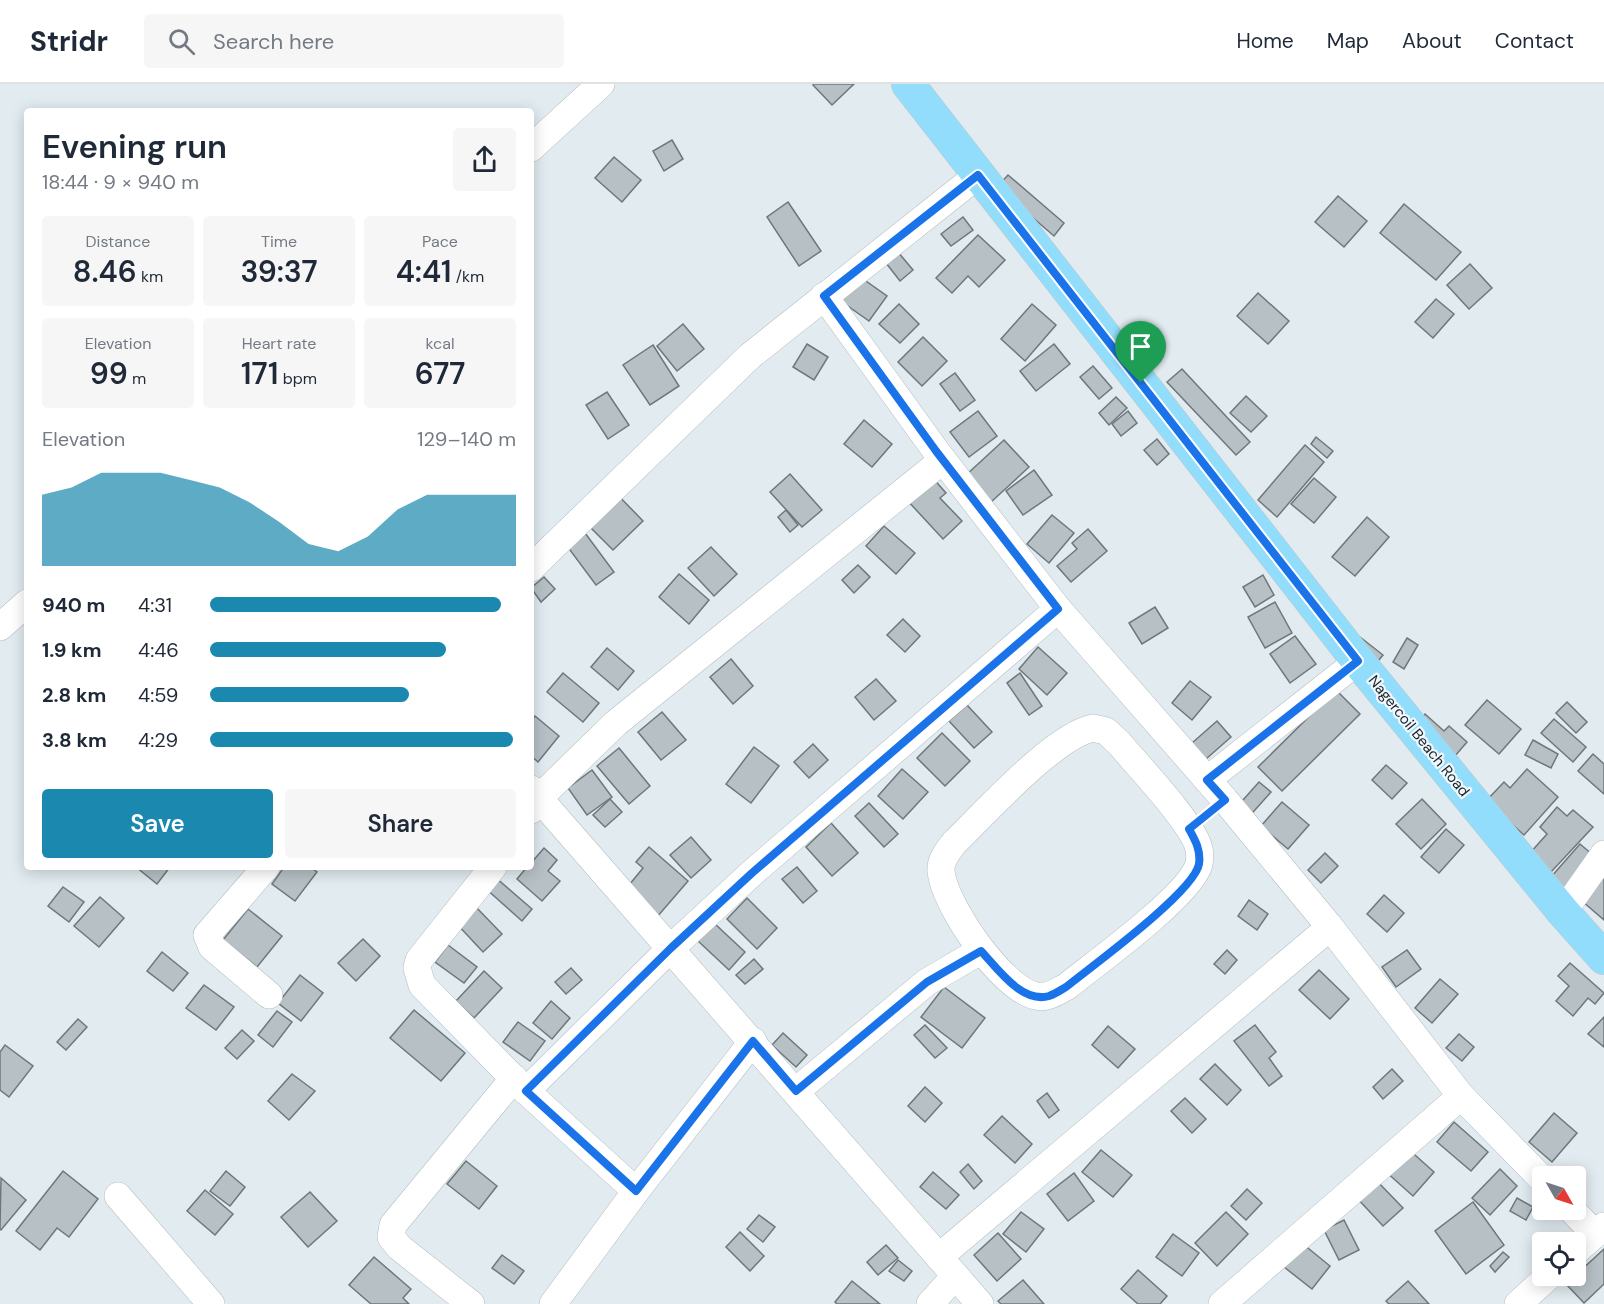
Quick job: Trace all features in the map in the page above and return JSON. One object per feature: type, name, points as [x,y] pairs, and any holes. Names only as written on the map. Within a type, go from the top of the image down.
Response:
[{"type":"main road","name":"Nagercoil Beach Road","points":[[908,84],[1358,661],[1563,912],[1604,958]]},
{"type":"street","points":[[534,145],[601,84]]},
{"type":"street","points":[[534,565],[750,356],[978,175]]},
{"type":"street","points":[[824,296],[943,460],[1058,609],[1225,800],[1330,927],[1461,1096],[1532,1169]]},
{"type":"street","points":[[943,460],[616,723],[534,799],[671,948],[980,1304]]},
{"type":"street","points":[[0,627],[24,606]]},
{"type":"street","points":[[471,1304],[399,1247],[391,1237],[393,1226],[520,1085],[752,873],[1058,609]]},
{"type":"street","points":[[1207,780],[1358,661]]},
{"type":"street","points":[[1093,728],[1106,731],[1189,829],[1199,848],[1199,865],[1190,881],[1168,903],[1066,987],[1048,997],[1036,996],[1016,988],[981,951],[948,891],[941,871],[944,857],[954,843],[1058,744],[1080,731],[1093,728]]},
{"type":"street","points":[[1189,829],[1225,800]]},
{"type":"street","points":[[1563,912],[1604,854]]},
{"type":"street","points":[[263,870],[207,935],[212,947],[270,995]]},
{"type":"street","points":[[491,870],[419,960],[417,968],[422,985],[520,1085],[636,1191]]},
{"type":"street","points":[[930,1304],[947,1266],[1330,927]]},
{"type":"street","points":[[796,1091],[927,982],[981,951]]},
{"type":"street","points":[[553,1304],[636,1191],[753,1041]]},
{"type":"street","points":[[1222,1304],[1461,1096]]},
{"type":"street","points":[[117,1196],[211,1304]]},
{"type":"street","points":[[1586,1220],[1599,1230],[1586,1242]]},
{"type":"street","points":[[1518,1304],[1538,1286]]},
{"type":"building","points":[[814,84],[854,84],[832,105]]},
{"type":"building","points":[[672,140],[683,159],[664,171],[653,151]]},
{"type":"building","points":[[614,157],[641,180],[622,202],[595,178]]},
{"type":"building","points":[[1008,175],[1064,223],[1054,236],[997,187]]},
{"type":"building","points":[[1338,196],[1367,221],[1344,247],[1315,222]]},
{"type":"building","points":[[788,202],[821,251],[799,266],[767,217]]},
{"type":"building","points":[[1404,204],[1461,252],[1436,280],[1380,233]]},
{"type":"building","points":[[963,217],[973,230],[951,246],[941,234]]},
{"type":"building","points":[[978,235],[1005,260],[979,287],[968,276],[952,293],[936,278]]},
{"type":"building","points":[[898,252],[913,270],[900,281],[886,263]]},
{"type":"building","points":[[1470,264],[1492,288],[1469,309],[1447,285]]},
{"type":"building","points":[[856,274],[887,296],[869,321],[838,299]]},
{"type":"building","points":[[1258,293],[1289,321],[1268,344],[1237,316]]},
{"type":"building","points":[[1436,299],[1454,314],[1433,338],[1415,322]]},
{"type":"building","points":[[899,304],[919,324],[900,343],[879,324]]},
{"type":"building","points":[[1032,304],[1056,325],[1025,361],[1001,339]]},
{"type":"building","points":[[683,324],[704,349],[677,371],[657,346]]},
{"type":"building","points":[[923,337],[947,361],[922,386],[898,362]]},
{"type":"building","points":[[807,344],[828,357],[814,380],[793,367]]},
{"type":"building","points":[[1054,344],[1070,364],[1036,391],[1020,371]]},
{"type":"building","points":[[653,345],[679,386],[650,405],[623,365]]},
{"type":"building","points":[[1093,366],[1112,388],[1099,399],[1080,377]]},
{"type":"building","points":[[1182,369],[1250,442],[1236,455],[1167,382]]},
{"type":"building","points":[[955,373],[975,400],[960,411],[940,384]]},
{"type":"building","points":[[607,392],[629,425],[608,439],[586,405]]},
{"type":"building","points":[[1246,396],[1267,416],[1251,432],[1230,413]]},
{"type":"building","points":[[1116,397],[1127,408],[1109,425],[1099,413]]},
{"type":"building","points":[[978,411],[997,436],[969,457],[950,432]]},
{"type":"building","points":[[1128,411],[1137,423],[1121,436],[1112,424]]},
{"type":"building","points":[[864,420],[892,444],[872,467],[844,444]]},
{"type":"building","points":[[1316,437],[1333,451],[1327,458],[1311,444]]},
{"type":"building","points":[[1157,439],[1169,454],[1157,465],[1144,450]]},
{"type":"building","points":[[1004,440],[1029,467],[990,503],[965,476]]},
{"type":"building","points":[[1305,445],[1324,462],[1277,517],[1258,500]]},
{"type":"building","points":[[1034,470],[1052,495],[1023,515],[1006,491]]},
{"type":"building","points":[[790,474],[822,510],[802,527],[770,492]]},
{"type":"building","points":[[931,476],[946,493],[940,498],[962,521],[943,539],[906,499]]},
{"type":"building","points":[[1314,478],[1336,497],[1314,523],[1291,504]]},
{"type":"building","points":[[612,489],[643,521],[613,550],[582,519]]},
{"type":"building","points":[[786,510],[798,525],[790,532],[778,517]]},
{"type":"building","points":[[1052,515],[1074,533],[1049,563],[1027,544]]},
{"type":"building","points":[[1367,517],[1389,537],[1355,576],[1332,557]]},
{"type":"building","points":[[884,526],[915,553],[896,574],[866,546]]},
{"type":"building","points":[[1088,529],[1107,551],[1071,582],[1057,566],[1077,549],[1072,543]]},
{"type":"building","points":[[585,533],[614,572],[596,585],[567,546]]},
{"type":"building","points":[[711,547],[737,574],[714,596],[688,568]]},
{"type":"building","points":[[858,565],[870,577],[854,593],[842,580]]},
{"type":"building","points":[[679,574],[709,600],[689,624],[659,597]]},
{"type":"building","points":[[1263,575],[1274,595],[1255,607],[1243,587]]},
{"type":"building","points":[[544,577],[555,589],[541,602],[534,592],[534,585]]},
{"type":"building","points":[[1275,602],[1292,633],[1265,648],[1248,617]]},
{"type":"building","points":[[1155,607],[1168,628],[1142,644],[1129,623]]},
{"type":"building","points":[[903,619],[920,636],[905,652],[887,635]]},
{"type":"building","points":[[1295,636],[1316,664],[1290,683],[1270,654]]},
{"type":"building","points":[[1360,637],[1383,655],[1374,666]]},
{"type":"building","points":[[1407,638],[1418,645],[1404,669],[1393,662]]},
{"type":"building","points":[[1038,647],[1067,673],[1047,695],[1019,669]]},
{"type":"building","points":[[607,648],[634,671],[618,690],[591,667]]},
{"type":"building","points":[[731,659],[753,686],[733,704],[710,677]]},
{"type":"building","points":[[563,673],[599,703],[583,722],[547,692]]},
{"type":"building","points":[[1020,673],[1042,706],[1029,715],[1007,683]]},
{"type":"building","points":[[876,679],[896,701],[874,720],[855,697]]},
{"type":"building","points":[[1190,681],[1211,697],[1192,720],[1172,703]]},
{"type":"building","points":[[1336,690],[1360,714],[1282,791],[1258,767]]},
{"type":"building","points":[[1487,700],[1521,729],[1499,754],[1465,725]]},
{"type":"building","points":[[1567,702],[1587,722],[1576,733],[1556,713]]},
{"type":"building","points":[[967,705],[992,732],[974,748],[949,721]]},
{"type":"building","points":[[662,712],[686,740],[661,760],[638,732]]},
{"type":"building","points":[[1425,714],[1444,731],[1449,726],[1467,742],[1455,756],[1418,723]]},
{"type":"building","points":[[534,717],[559,736],[538,762],[534,759]]},
{"type":"building","points":[[1554,719],[1586,747],[1573,762],[1541,733]]},
{"type":"building","points":[[1217,721],[1231,737],[1206,759],[1192,743]]},
{"type":"building","points":[[942,733],[970,761],[945,786],[917,758]]},
{"type":"building","points":[[1533,740],[1558,754],[1551,768],[1525,755]]},
{"type":"building","points":[[813,744],[828,760],[809,778],[794,762]]},
{"type":"building","points":[[754,747],[779,766],[751,803],[726,784]]},
{"type":"building","points":[[619,748],[650,786],[629,804],[597,766]]},
{"type":"building","points":[[1593,754],[1604,764],[1604,794],[1578,771]]},
{"type":"building","points":[[1386,765],[1407,783],[1392,799],[1372,780]]},
{"type":"building","points":[[902,769],[928,792],[903,819],[878,796]]},
{"type":"building","points":[[1527,769],[1558,797],[1524,835],[1486,801],[1504,782],[1510,788]]},
{"type":"building","points":[[592,770],[612,797],[587,815],[568,788]]},
{"type":"building","points":[[1259,782],[1271,792],[1247,819],[1235,809]]},
{"type":"building","points":[[610,799],[622,812],[605,827],[593,815]]},
{"type":"building","points":[[1422,799],[1446,824],[1421,849],[1396,824]]},
{"type":"building","points":[[1282,802],[1309,825],[1288,849],[1261,826]]},
{"type":"building","points":[[869,803],[898,834],[884,847],[855,816]]},
{"type":"building","points":[[1557,807],[1567,816],[1573,810],[1593,827],[1551,872],[1530,853],[1547,834],[1540,827]]},
{"type":"building","points":[[831,823],[858,853],[832,876],[806,847]]},
{"type":"building","points":[[1446,829],[1464,845],[1439,873],[1421,857]]},
{"type":"building","points":[[691,837],[711,860],[691,878],[670,855]]},
{"type":"building","points":[[1580,844],[1593,855],[1564,888],[1551,877]]},
{"type":"building","points":[[649,847],[688,881],[657,917],[625,890],[643,868],[636,862]]},
{"type":"building","points":[[544,848],[557,860],[548,871],[560,881],[542,901],[517,879],[524,870],[534,870],[534,860]]},
{"type":"building","points":[[1325,853],[1338,866],[1321,883],[1308,870]]},
{"type":"building","points":[[797,867],[817,891],[803,903],[782,879]]},
{"type":"building","points":[[140,870],[168,870],[157,884]]},
{"type":"building","points":[[282,870],[314,870],[317,872],[295,901],[272,884]]},
{"type":"building","points":[[1604,876],[1604,920],[1582,901]]},
{"type":"building","points":[[495,877],[532,909],[522,921],[485,888]]},
{"type":"building","points":[[63,887],[84,902],[69,922],[48,906]]},
{"type":"building","points":[[1384,895],[1404,913],[1387,932],[1367,914]]},
{"type":"building","points":[[100,897],[124,918],[99,947],[74,926]]},
{"type":"building","points":[[747,898],[777,928],[757,949],[727,919]]},
{"type":"building","points":[[1249,900],[1268,914],[1257,930],[1238,916]]},
{"type":"building","points":[[474,905],[502,934],[483,952],[456,923]]},
{"type":"building","points":[[248,909],[282,936],[257,967],[223,940]]},
{"type":"building","points":[[714,923],[745,952],[729,970],[698,941]]},
{"type":"building","points":[[363,939],[380,956],[356,981],[338,963]]},
{"type":"building","points":[[448,945],[477,967],[464,983],[435,962]]},
{"type":"building","points":[[1227,950],[1237,960],[1225,974],[1214,964]]},
{"type":"building","points":[[1407,950],[1421,969],[1396,987],[1382,967]]},
{"type":"building","points":[[162,952],[188,973],[173,991],[147,971]]},
{"type":"building","points":[[754,959],[763,969],[745,984],[736,975]]},
{"type":"building","points":[[1570,963],[1604,993],[1595,1004],[1588,998],[1573,1016],[1556,1001],[1569,986],[1558,976]]},
{"type":"building","points":[[571,968],[582,980],[566,994],[555,982]]},
{"type":"building","points":[[1319,970],[1349,999],[1330,1019],[1299,990]]},
{"type":"building","points":[[484,971],[502,988],[474,1018],[456,1001]]},
{"type":"building","points":[[300,975],[323,993],[301,1021],[278,1003]]},
{"type":"building","points":[[1440,979],[1458,994],[1432,1023],[1415,1008]]},
{"type":"building","points":[[204,985],[234,1007],[216,1030],[186,1008]]},
{"type":"building","points":[[944,987],[985,1018],[962,1048],[921,1017]]},
{"type":"building","points":[[551,1001],[570,1018],[552,1039],[533,1023]]},
{"type":"building","points":[[414,1010],[465,1053],[441,1081],[390,1038]]},
{"type":"building","points":[[277,1011],[292,1022],[273,1047],[258,1035]]},
{"type":"building","points":[[1604,1017],[1604,1047],[1588,1034]]},
{"type":"building","points":[[78,1019],[87,1027],[66,1050],[57,1042]]},
{"type":"building","points":[[518,1022],[545,1041],[530,1061],[503,1042]]},
{"type":"building","points":[[925,1025],[947,1048],[935,1058],[914,1035]]},
{"type":"building","points":[[1255,1025],[1276,1052],[1269,1058],[1282,1076],[1269,1086],[1234,1041]]},
{"type":"building","points":[[1108,1026],[1135,1049],[1118,1068],[1092,1045]]},
{"type":"building","points":[[242,1030],[254,1041],[237,1059],[225,1048]]},
{"type":"building","points":[[783,1033],[807,1055],[796,1067],[772,1045]]},
{"type":"building","points":[[1459,1034],[1474,1047],[1462,1061],[1446,1048]]},
{"type":"building","points":[[5,1045],[33,1066],[9,1097],[0,1090],[0,1052]]},
{"type":"building","points":[[1215,1064],[1241,1090],[1227,1105],[1200,1079]]},
{"type":"building","points":[[1392,1069],[1403,1081],[1383,1099],[1373,1087]]},
{"type":"building","points":[[292,1074],[315,1091],[289,1120],[268,1101]]},
{"type":"building","points":[[925,1087],[942,1103],[925,1122],[908,1106]]},
{"type":"building","points":[[1047,1093],[1059,1110],[1049,1118],[1037,1101]]},
{"type":"building","points":[[1185,1098],[1206,1119],[1192,1133],[1171,1111]]},
{"type":"building","points":[[1554,1113],[1577,1133],[1552,1162],[1529,1142]]},
{"type":"building","points":[[1002,1116],[1032,1144],[1015,1163],[984,1135]]},
{"type":"building","points":[[1454,1122],[1488,1152],[1471,1171],[1437,1142]]},
{"type":"building","points":[[1406,1147],[1434,1172],[1413,1196],[1385,1171]]},
{"type":"building","points":[[1101,1150],[1132,1175],[1113,1197],[1082,1172]]},
{"type":"building","points":[[466,1161],[497,1186],[479,1209],[447,1184]]},
{"type":"building","points":[[968,1164],[982,1181],[974,1189],[960,1172]]},
{"type":"building","points":[[1500,1169],[1517,1186],[1490,1215],[1472,1198]]},
{"type":"building","points":[[63,1171],[98,1199],[69,1237],[57,1228],[40,1250],[16,1231]]},
{"type":"building","points":[[226,1171],[245,1187],[230,1206],[210,1191]]},
{"type":"building","points":[[933,1172],[959,1195],[946,1209],[920,1187]]},
{"type":"building","points":[[1074,1173],[1094,1201],[1068,1221],[1047,1194]]},
{"type":"building","points":[[1,1178],[26,1200],[1,1230],[0,1229]]},
{"type":"building","points":[[1375,1179],[1403,1208],[1383,1226],[1356,1197]]},
{"type":"building","points":[[1247,1189],[1262,1203],[1246,1220],[1231,1206]]},
{"type":"building","points":[[205,1190],[233,1214],[215,1235],[187,1211]]},
{"type":"building","points":[[310,1192],[337,1221],[308,1247],[281,1217]]},
{"type":"building","points":[[1517,1198],[1532,1206],[1526,1220],[1510,1211]]},
{"type":"building","points":[[1473,1202],[1504,1245],[1466,1274],[1435,1231]]},
{"type":"building","points":[[1021,1212],[1044,1229],[1026,1252],[1003,1234]]},
{"type":"building","points":[[1226,1212],[1248,1234],[1217,1266],[1195,1243]]},
{"type":"building","points":[[759,1215],[775,1227],[763,1242],[747,1229]]},
{"type":"building","points":[[1344,1220],[1359,1250],[1339,1260],[1324,1230]]},
{"type":"building","points":[[740,1232],[764,1256],[750,1271],[726,1247]]},
{"type":"building","points":[[998,1233],[1021,1259],[997,1281],[974,1255]]},
{"type":"building","points":[[1173,1234],[1199,1253],[1182,1276],[1156,1257]]},
{"type":"building","points":[[1303,1244],[1330,1266],[1312,1289],[1284,1267]]},
{"type":"building","points":[[886,1245],[898,1258],[878,1275],[867,1262]]},
{"type":"building","points":[[1604,1249],[1604,1284],[1584,1303],[1568,1286],[1586,1286],[1586,1266]]},
{"type":"building","points":[[1503,1252],[1509,1257],[1495,1272],[1490,1266]]},
{"type":"building","points":[[502,1255],[524,1271],[514,1284],[492,1268]]},
{"type":"building","points":[[374,1257],[411,1289],[403,1298],[409,1304],[371,1304],[349,1285]]},
{"type":"building","points":[[898,1260],[912,1271],[904,1281],[889,1271]]},
{"type":"building","points":[[1138,1270],[1167,1296],[1160,1304],[1138,1304],[1121,1289]]},
{"type":"building","points":[[1023,1280],[1044,1304],[1001,1304],[998,1301]]},
{"type":"building","points":[[852,1281],[880,1304],[837,1304],[835,1302]]},
{"type":"building","points":[[1408,1281],[1429,1304],[1389,1304],[1386,1301]]},
{"type":"route","points":[[978,175],[1141,383],[1358,661],[1207,780],[1225,800],[1189,829],[1199,848],[1199,865],[1190,881],[1168,903],[1066,987],[1048,997],[1036,996],[1016,988],[981,951],[927,982],[796,1091],[753,1041],[636,1191],[526,1091],[671,948],[752,873],[1058,609],[936,451],[824,296],[978,175]]}]
